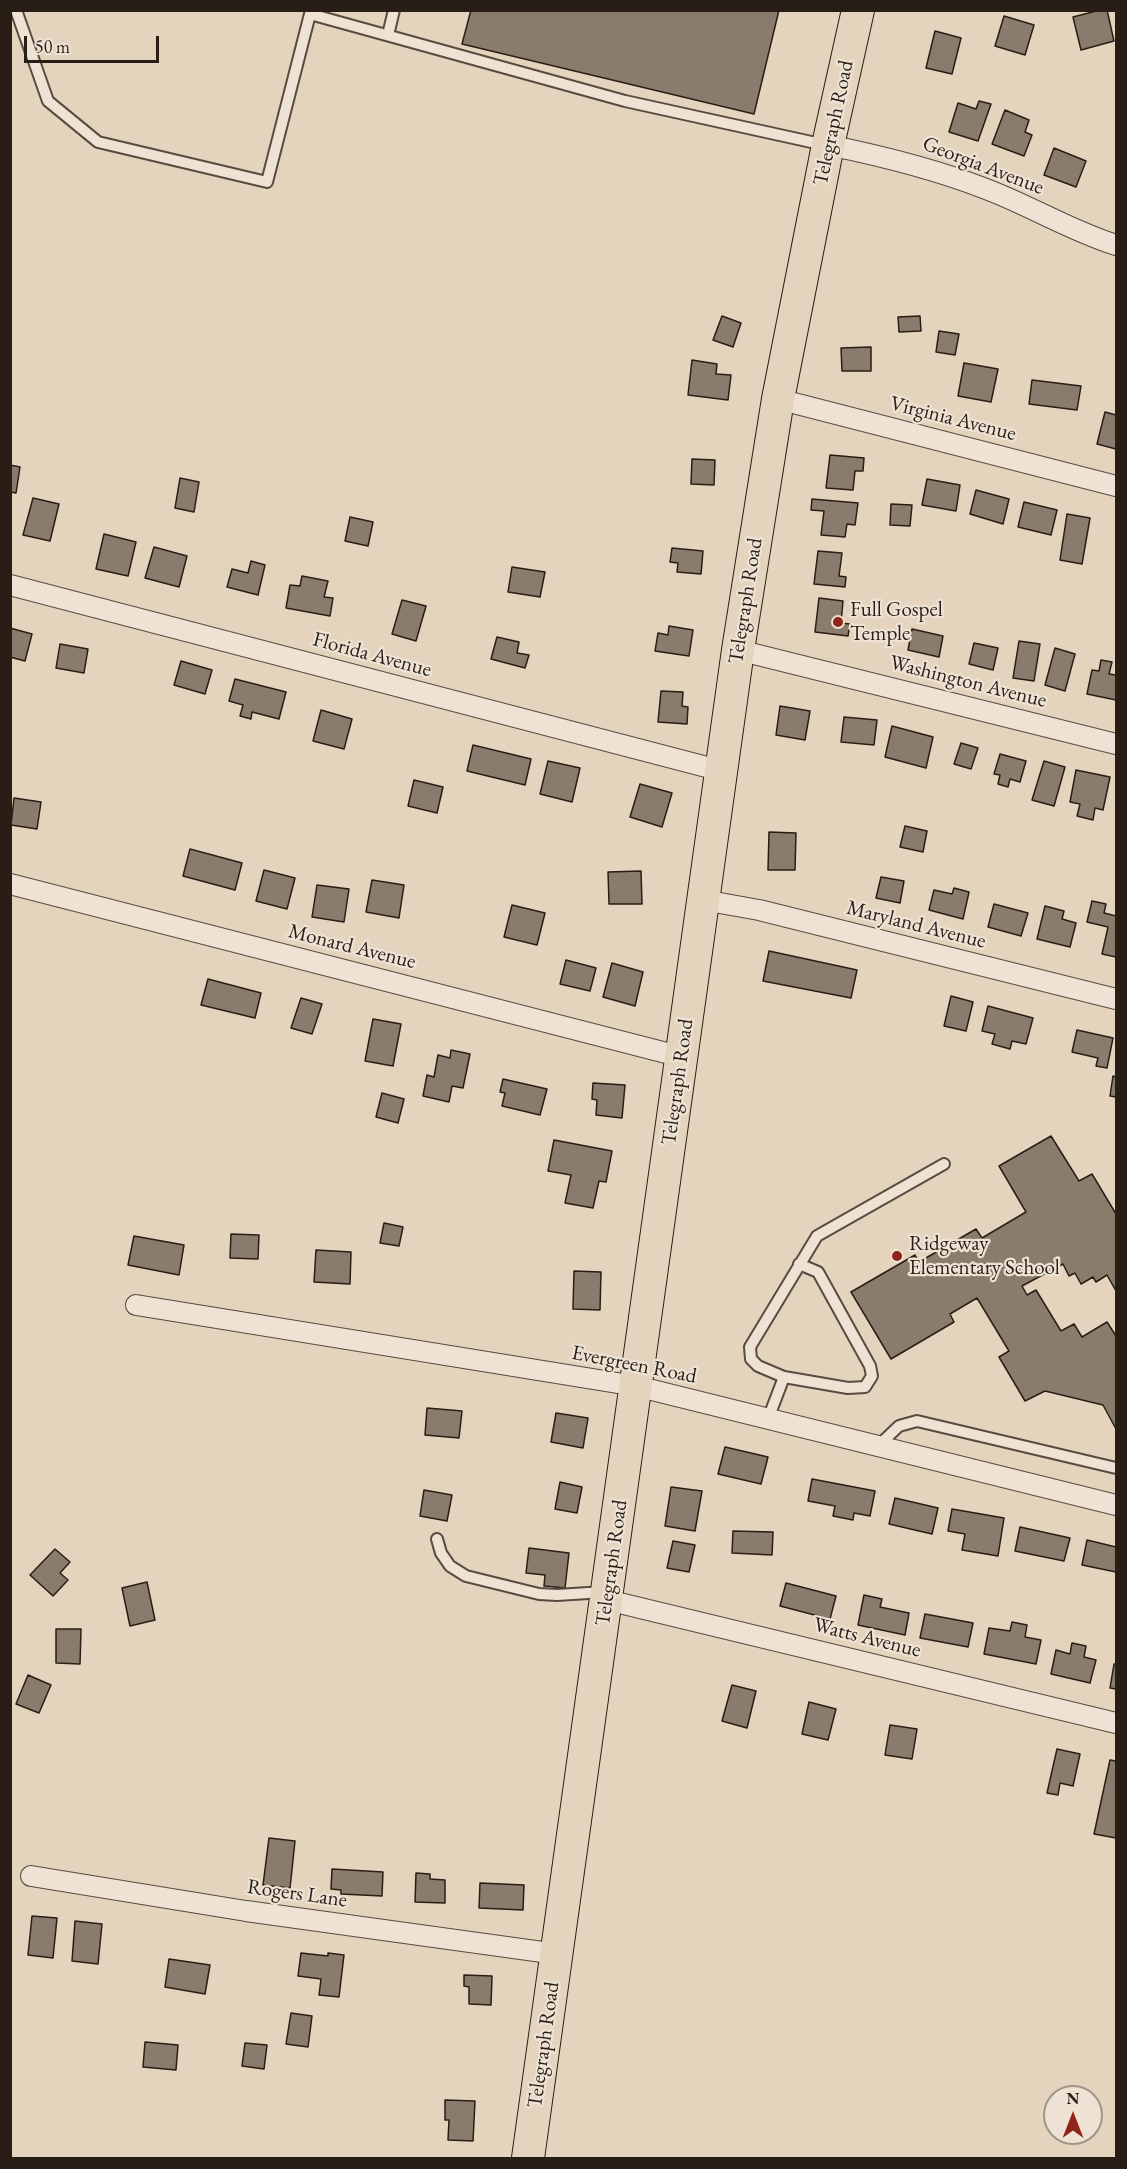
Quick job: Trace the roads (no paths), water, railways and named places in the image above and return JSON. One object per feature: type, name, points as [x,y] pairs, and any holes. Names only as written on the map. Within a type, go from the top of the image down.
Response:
[{"type":"main road","name":"Telegraph Road","points":[[528,2158],[738,650],[778,399],[828,145],[858,10]]},
{"type":"street","name":"Georgia Avenue","points":[[828,145],[899,160],[944,173],[989,190],[1090,237],[1116,245]]},
{"type":"street","name":"Virginia Avenue","points":[[778,399],[1116,486]]},
{"type":"street","name":"Florida Avenue","points":[[10,585],[722,771]]},
{"type":"street","name":"Washington Avenue","points":[[738,650],[1116,744]]},
{"type":"street","name":"Monard Avenue","points":[[10,884],[682,1057]]},
{"type":"street","name":"Maryland Avenue","points":[[704,900],[759,910],[1116,999]]},
{"type":"street","name":"Evergreen Road","points":[[136,1305],[636,1386],[1116,1505]]},
{"type":"street","name":"Watts Avenue","points":[[607,1596],[1116,1723]]},
{"type":"street","name":"Rogers Lane","points":[[31,1876],[246,1911],[557,1954]]},
{"type":"lane","points":[[16,10],[48,101],[98,142],[267,182],[310,14],[625,101],[828,145]]},
{"type":"lane","points":[[388,34],[394,10]]},
{"type":"lane","points":[[799,1264],[818,1272],[870,1366],[872,1376],[865,1387],[848,1388],[784,1377],[758,1366],[751,1359],[750,1347],[799,1264],[816,1236],[944,1164]]},
{"type":"lane","points":[[768,1419],[784,1377]]},
{"type":"lane","points":[[878,1446],[899,1426],[917,1421],[1116,1468]]},
{"type":"lane","points":[[437,1539],[441,1553],[450,1566],[466,1576],[539,1594],[607,1596]]},
{"type":"place","name":"Full Gospel Temple","points":[[838,622]]},
{"type":"place","name":"Ridgeway Elementary School","points":[[897,1256]]}]
